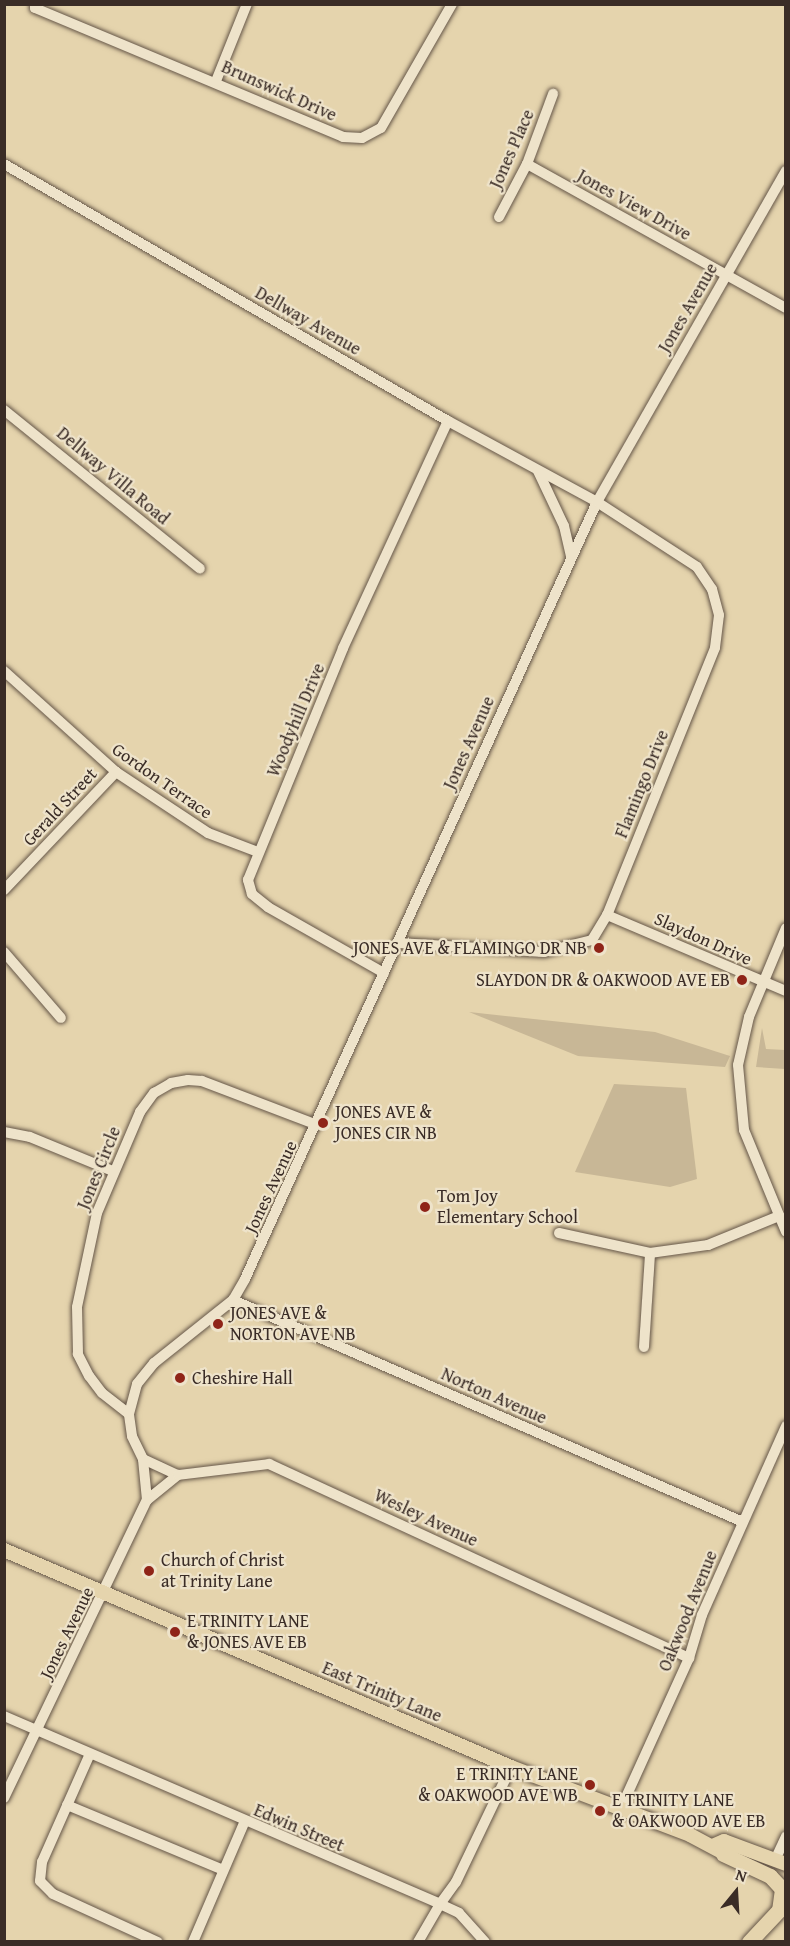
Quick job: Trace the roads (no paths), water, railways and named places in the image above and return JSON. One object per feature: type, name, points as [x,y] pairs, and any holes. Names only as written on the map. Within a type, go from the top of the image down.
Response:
[{"type":"highway","points":[[719,1850],[779,1882],[785,1896],[775,1915],[749,1941]]},
{"type":"highway","points":[[762,1941],[786,1915]]},
{"type":"main road","name":"East Trinity Lane","points":[[4,1550],[511,1767],[621,1808],[786,1879]]},
{"type":"main road","name":"East Trinity Lane","points":[[719,1850],[724,1841],[780,1862]]},
{"type":"street","name":"Brunswick Drive","points":[[35,4],[35,8],[216,81],[343,137],[362,138],[381,128],[452,4]]},
{"type":"street","points":[[216,81],[247,4]]},
{"type":"street","name":"Jones Place","points":[[499,217],[527,164],[553,94]]},
{"type":"street","name":"Jones View Drive","points":[[527,164],[786,308]]},
{"type":"street","name":"Dellway Avenue","points":[[4,165],[448,422],[597,502]]},
{"type":"street","name":"Jones Avenue","points":[[4,1798],[104,1594],[147,1500],[143,1459],[132,1436],[129,1414],[137,1384],[154,1363],[232,1300],[257,1257],[597,502],[786,171]]},
{"type":"street","name":"Dellway Villa Road","points":[[4,410],[200,569]]},
{"type":"street","name":"Woodyhill Drive","points":[[384,973],[252,894],[248,880],[343,648],[448,422]]},
{"type":"street","points":[[538,470],[564,526],[571,558]]},
{"type":"street","name":"Flamingo Drive","points":[[398,943],[544,952],[592,940],[607,915],[715,648],[719,615],[712,589],[697,567],[597,502]]},
{"type":"street","name":"Gordon Terrace","points":[[4,671],[116,772],[208,833],[258,852]]},
{"type":"street","name":"Gerald Street","points":[[4,890],[116,772]]},
{"type":"street","name":"Slaydon Drive","points":[[607,915],[786,992]]},
{"type":"street","points":[[786,928],[762,983],[742,1044],[740,1094],[744,1130],[786,1232]]},
{"type":"street","points":[[4,952],[61,1018]]},
{"type":"street","name":"Jones Circle","points":[[129,1414],[102,1393],[89,1376],[78,1354],[77,1307],[97,1213],[140,1112],[154,1093],[171,1083],[202,1081],[317,1125]]},
{"type":"street","points":[[4,1132],[30,1137],[113,1171]]},
{"type":"street","points":[[559,1233],[650,1253],[708,1245],[779,1216]]},
{"type":"street","points":[[644,1347],[650,1253]]},
{"type":"street","name":"Norton Avenue","points":[[232,1300],[743,1522]]},
{"type":"street","name":"Oakwood Avenue","points":[[621,1808],[689,1658],[702,1616],[786,1426]]},
{"type":"street","points":[[143,1459],[178,1475],[147,1500]]},
{"type":"street","name":"Wesley Avenue","points":[[178,1475],[269,1464],[689,1658]]},
{"type":"street","name":"Edwin Street","points":[[4,1716],[89,1756],[459,1912],[485,1941]]},
{"type":"street","points":[[89,1756],[40,1870],[44,1888],[158,1941]]},
{"type":"street","points":[[418,1941],[456,1882],[511,1767]]},
{"type":"street","points":[[67,1805],[223,1870]]},
{"type":"street","points":[[193,1941],[244,1822]]},
{"type":"street","points":[[780,1862],[786,1836]]},
{"type":"place","name":"JONES AVE & FLAMINGO DR NB","points":[[599,948]]},
{"type":"place","name":"SLAYDON DR & OAKWOOD AVE EB","points":[[742,980]]},
{"type":"place","name":"JONES AVE & JONES CIR NB","points":[[323,1123]]},
{"type":"place","name":"Tom Joy Elementary School","points":[[425,1207]]},
{"type":"place","name":"JONES AVE & NORTON AVE NB","points":[[218,1324]]},
{"type":"place","name":"Cheshire Hall","points":[[180,1378]]},
{"type":"place","name":"Church of Christ at Trinity Lane","points":[[149,1571]]},
{"type":"place","name":"E TRINITY LANE & JONES AVE EB","points":[[175,1632]]},
{"type":"place","name":"E TRINITY LANE & OAKWOOD AVE WB","points":[[590,1785]]},
{"type":"place","name":"E TRINITY LANE & OAKWOOD AVE EB","points":[[600,1811]]}]
